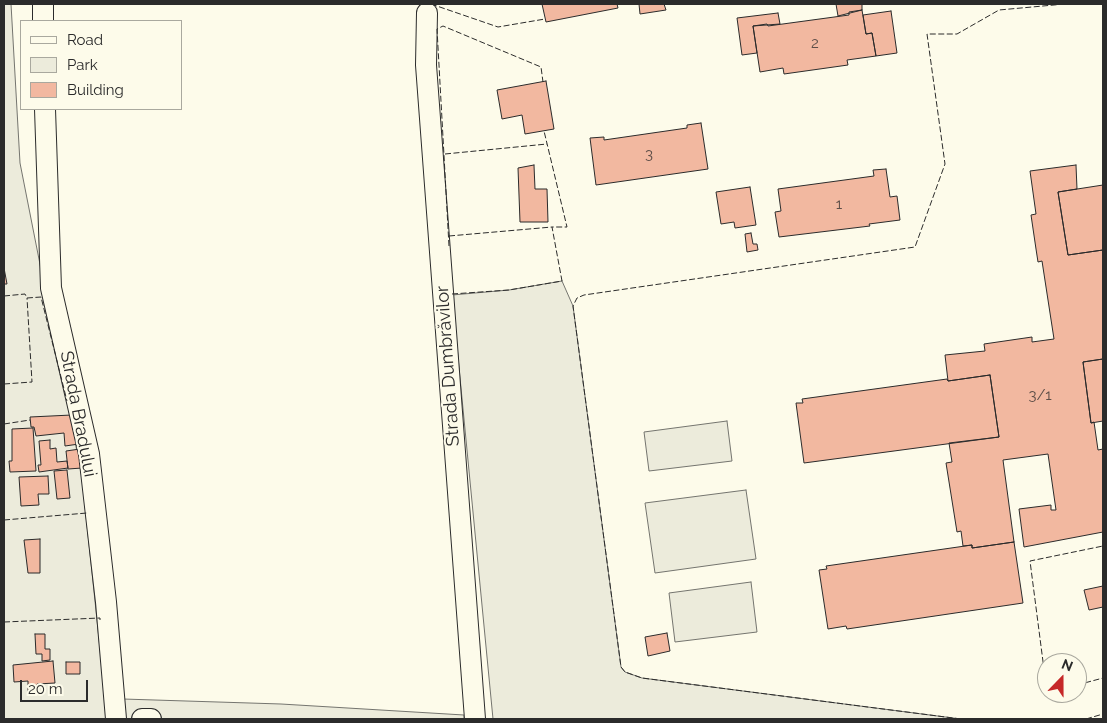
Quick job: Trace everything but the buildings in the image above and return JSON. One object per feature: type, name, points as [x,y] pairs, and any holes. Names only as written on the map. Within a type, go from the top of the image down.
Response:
[{"type":"street","points":[[43,4],[43,20]]},
{"type":"street","name":"Strada Dumbrăvilor","points":[[427,13],[426,65],[475,719]]},
{"type":"street","name":"Strada Bradului","points":[[45,110],[52,288],[89,454],[106,602],[116,719]]},
{"type":"street","points":[[142,719],[151,719]]},
{"type":"green space","points":[[4,4],[11,4],[20,163],[82,477],[106,706],[123,699],[281,704],[464,715],[464,719],[4,719]]},
{"type":"green space","points":[[562,281],[573,306],[621,667],[625,672],[642,678],[961,719],[493,719],[452,295],[509,290]]},
{"type":"green space","points":[[727,421],[732,461],[649,471],[644,432]]},
{"type":"green space","points":[[746,490],[756,559],[655,573],[645,503]]},
{"type":"green space","points":[[751,582],[757,632],[675,642],[669,593]]},
{"type":"fence","points":[[431,4],[498,27],[545,19]]},
{"type":"fence","points":[[961,719],[642,678],[625,672],[621,667],[573,306],[577,298],[584,295],[915,247],[945,164],[927,34],[957,34],[999,10],[1065,4]]},
{"type":"fence","points":[[449,246],[437,29],[443,26],[541,67],[543,82]]},
{"type":"fence","points":[[452,294],[509,290],[562,281],[552,227],[567,227],[544,131]]},
{"type":"fence","points":[[445,154],[547,144]]},
{"type":"fence","points":[[449,236],[552,227]]},
{"type":"fence","points":[[4,296],[25,294],[27,298],[41,297],[67,401]]},
{"type":"fence","points":[[4,384],[32,382],[27,298]]},
{"type":"fence","points":[[4,424],[30,420]]},
{"type":"fence","points":[[4,520],[87,513]]},
{"type":"fence","points":[[1042,653],[1030,561],[1103,546]]},
{"type":"fence","points":[[4,622],[100,618],[100,620]]},
{"type":"fence","points":[[1087,682],[1103,678]]},
{"type":"fence","points":[[1086,719],[1103,714]]}]
